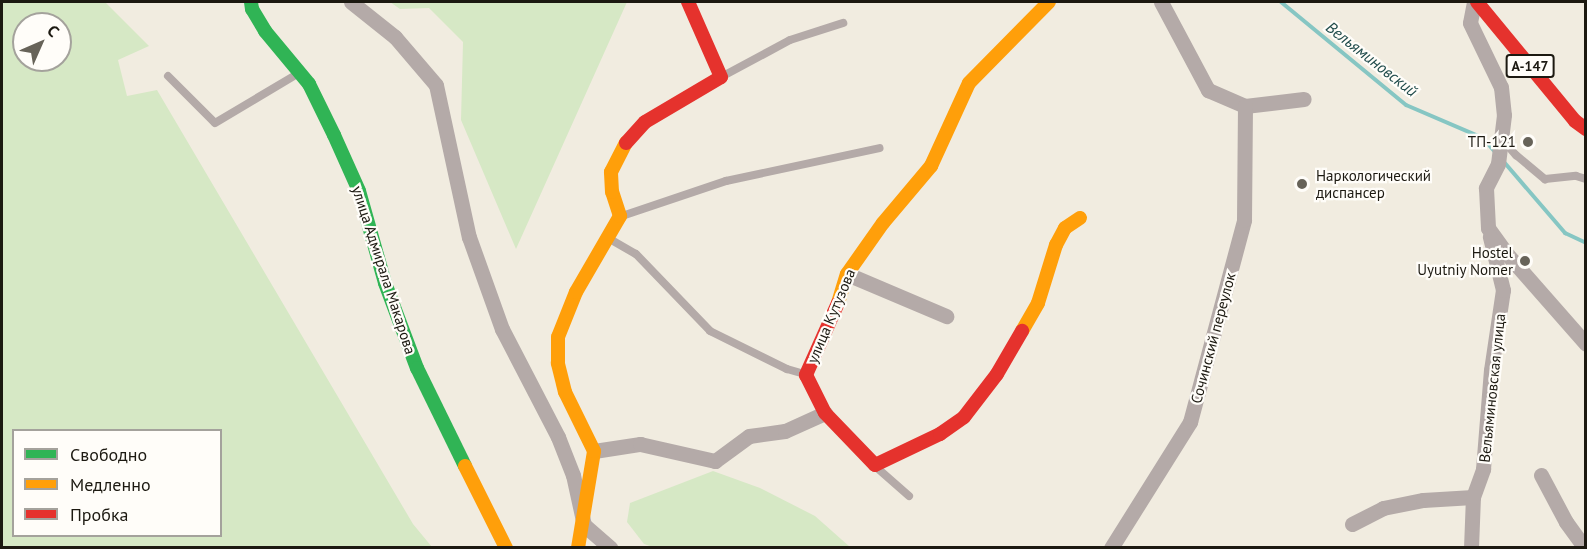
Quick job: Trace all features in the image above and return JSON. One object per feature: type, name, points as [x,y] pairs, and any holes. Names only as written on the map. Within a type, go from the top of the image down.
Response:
[{"type":"main road","name":"улица Адмирала Макарова","points":[[251,2],[252,9],[265,31],[309,84],[359,191],[385,283],[417,368],[506,548]]},
{"type":"main road","points":[[578,548],[584,525],[594,451],[566,392],[558,363],[558,337],[576,292],[620,216],[612,192],[611,172],[623,146],[645,122],[721,77],[688,2]]},
{"type":"main road","name":"улица Кутузова","points":[[874,465],[825,413],[806,375],[834,315],[847,274],[883,223],[931,166],[969,83],[1048,2]]},
{"type":"main road","name":"А-147","points":[[1476,2],[1569,113],[1586,129]]},
{"type":"main road","points":[[874,465],[940,434],[964,417],[997,374],[1038,303],[1056,244],[1065,228],[1080,219]]},
{"type":"street","points":[[351,2],[395,38],[436,85],[469,237],[502,329],[562,446],[573,475],[584,525],[610,548]]},
{"type":"street","points":[[1161,2],[1208,90],[1245,106],[1304,99]]},
{"type":"street","points":[[1476,2],[1470,23],[1500,87],[1504,115],[1500,140]]},
{"type":"street","name":"Сочинский переулок","points":[[1111,548],[1190,422],[1244,220],[1245,106]]},
{"type":"street","name":"Вельяминовская улица","points":[[1472,548],[1473,497],[1483,469],[1491,370],[1503,290],[1488,228],[1486,188],[1498,164],[1500,140]]},
{"type":"street","points":[[1488,228],[1506,253],[1586,344]]},
{"type":"street","points":[[847,274],[946,316]]},
{"type":"street","points":[[594,451],[640,444],[715,460],[749,436],[785,431],[825,413]]},
{"type":"street","points":[[1541,475],[1566,522],[1586,548]]},
{"type":"street","points":[[1352,524],[1383,508],[1423,500],[1473,497]]},
{"type":"lane","points":[[721,77],[790,40],[843,23]]},
{"type":"lane","points":[[168,76],[214,123],[299,73]]},
{"type":"lane","points":[[1500,140],[1545,179],[1576,176],[1586,179]]},
{"type":"lane","points":[[620,216],[726,181],[880,148]]},
{"type":"lane","points":[[608,238],[636,254],[710,331],[787,369],[806,375]]},
{"type":"lane","points":[[874,465],[909,496]]},
{"type":"green space","points":[[2,2],[105,2],[149,46],[118,60],[127,96],[157,90],[413,524],[432,547],[2,547]]},
{"type":"green space","points":[[390,2],[627,2],[516,249],[461,120],[463,42],[429,8],[400,9]]},
{"type":"green space","points":[[713,471],[760,488],[815,516],[850,547],[656,548],[644,544],[627,522],[630,503]]},
{"type":"waterway","name":"Вельяминовский","points":[[1281,2],[1406,105],[1483,138],[1495,152]]},
{"type":"waterway","name":"Вельяминовский","points":[[1504,162],[1565,233],[1586,243]]},
{"type":"traffic: fast","points":[[251,2],[252,9],[265,31],[309,84],[334,135],[359,191],[385,283],[417,368],[465,466]]},
{"type":"traffic: slow","points":[[838,303],[847,274],[883,223],[931,166],[969,83],[1049,2]]},
{"type":"traffic: slow","points":[[578,548],[594,451],[565,392],[558,363],[558,337],[576,292],[620,216],[612,192],[611,172],[626,143]]},
{"type":"traffic: slow","points":[[1022,331],[1038,303],[1056,245],[1065,228],[1080,218]]},
{"type":"traffic: slow","points":[[465,466],[506,548]]},
{"type":"traffic: jam","points":[[626,143],[645,122],[721,77],[688,2]]},
{"type":"traffic: jam","points":[[1477,2],[1575,121],[1586,129]]},
{"type":"traffic: jam","points":[[838,303],[806,375],[825,413],[875,465],[940,434],[964,417],[997,374],[1022,331]]},
{"type":"place","name":"ТП-121","points":[[1528,142]]},
{"type":"place","name":"Наркологический диспансер","points":[[1302,184]]},
{"type":"place","name":"Hostel Uyutniy Nomer","points":[[1525,261]]}]
